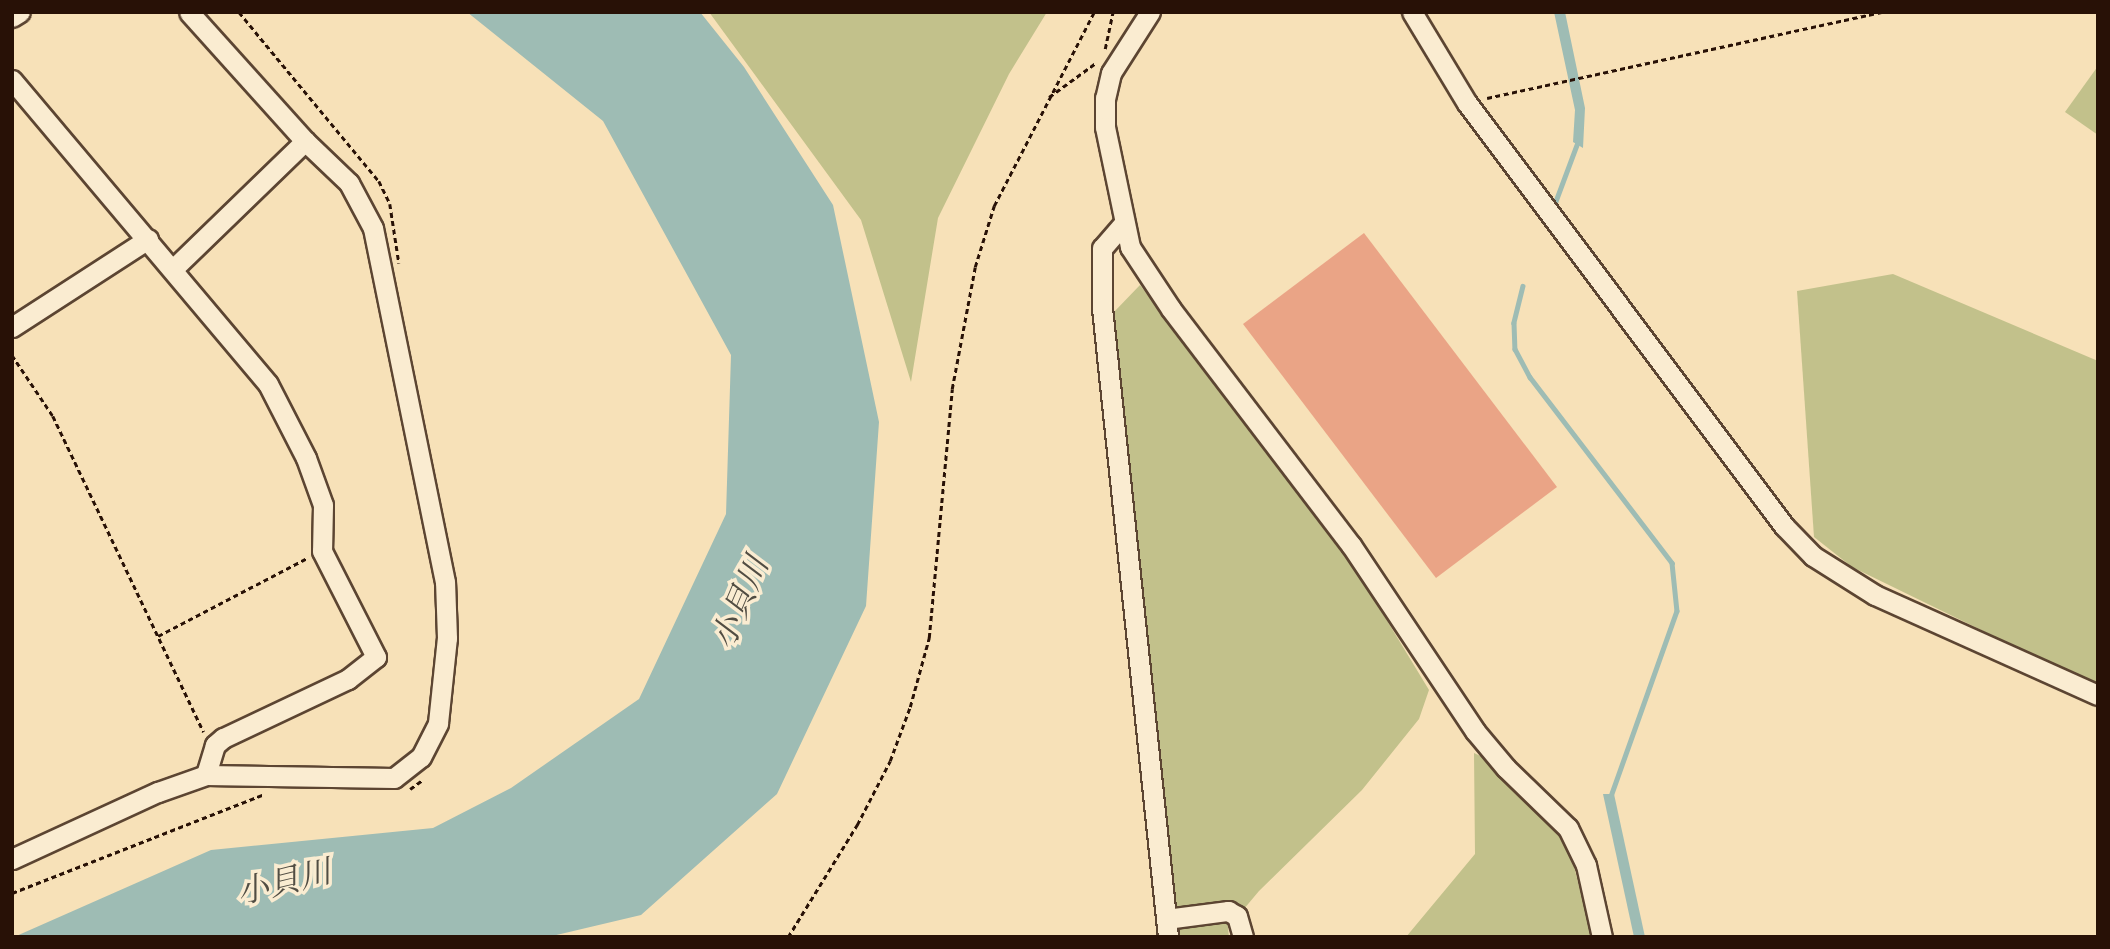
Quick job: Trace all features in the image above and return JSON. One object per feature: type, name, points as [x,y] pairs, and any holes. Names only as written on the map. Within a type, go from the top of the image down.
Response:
[{"type":"street","points":[[12,17],[20,12]]},
{"type":"street","points":[[12,859],[158,792],[206,775],[394,778],[421,757],[438,723],[447,638],[445,582],[399,370],[380,253],[356,191],[305,141],[190,12]]},
{"type":"street","points":[[1150,12],[1111,73],[1105,98],[1105,127],[1130,247],[1148,277],[1351,545],[1475,731],[1506,768],[1568,828],[1586,865],[1602,937]]},
{"type":"street","points":[[1412,12],[1467,103],[1784,526],[1813,556],[1875,595],[2098,695]]},
{"type":"street","points":[[12,80],[268,384],[306,458],[323,505],[322,551],[376,657],[348,679],[215,745],[206,775]]},
{"type":"street","points":[[173,269],[305,141]]},
{"type":"street","points":[[1124,223],[1102,248],[1102,308],[1167,928],[1228,911],[1237,916],[1243,937]]},
{"type":"street","points":[[12,327],[148,239]]},
{"type":"path","points":[[239,12],[379,181],[390,204],[400,265]]},
{"type":"path","points":[[789,937],[857,825],[890,761],[910,707],[929,638],[951,389],[975,267],[994,206],[1046,99],[1094,12]]},
{"type":"path","points":[[1046,99],[1106,56],[1106,32],[1113,12]]},
{"type":"path","points":[[1467,103],[1569,78],[1884,12]]},
{"type":"path","points":[[12,355],[53,416],[207,738],[215,745]]},
{"type":"path","points":[[158,636],[322,551]]},
{"type":"shaded area","points":[[709,12],[1047,12],[1009,74],[938,218],[911,382],[861,220]]},
{"type":"shaded area","points":[[2098,66],[2098,135],[2065,112]]},
{"type":"shaded area","points":[[1893,274],[2098,361],[2098,687],[1852,567],[1814,537],[1797,291]]},
{"type":"shaded area","points":[[1140,285],[1360,576],[1429,690],[1419,719],[1362,790],[1259,891],[1228,928],[1229,937],[1174,937],[1169,849],[1114,312]]},
{"type":"shaded area","points":[[1474,753],[1489,760],[1567,839],[1592,937],[1406,937],[1475,854]]},
{"type":"water","name":"小貝川","points":[[467,12],[700,12],[744,67],[833,205],[879,422],[866,606],[777,794],[641,915],[548,937],[14,937],[211,850],[433,828],[511,788],[639,699],[726,514],[731,355],[603,121]]},
{"type":"water","points":[[1554,12],[1565,12],[1585,108],[1583,148],[1573,142],[1575,110]]},
{"type":"water","points":[[1603,794],[1614,794],[1645,937],[1634,937]]},
{"type":"building","points":[[1364,233],[1557,487],[1436,578],[1243,324]]},
{"type":"waterway","points":[[1553,208],[1578,141]]},
{"type":"waterway","points":[[1523,286],[1514,323],[1515,349],[1530,377],[1672,563],[1677,611],[1610,799]]}]
